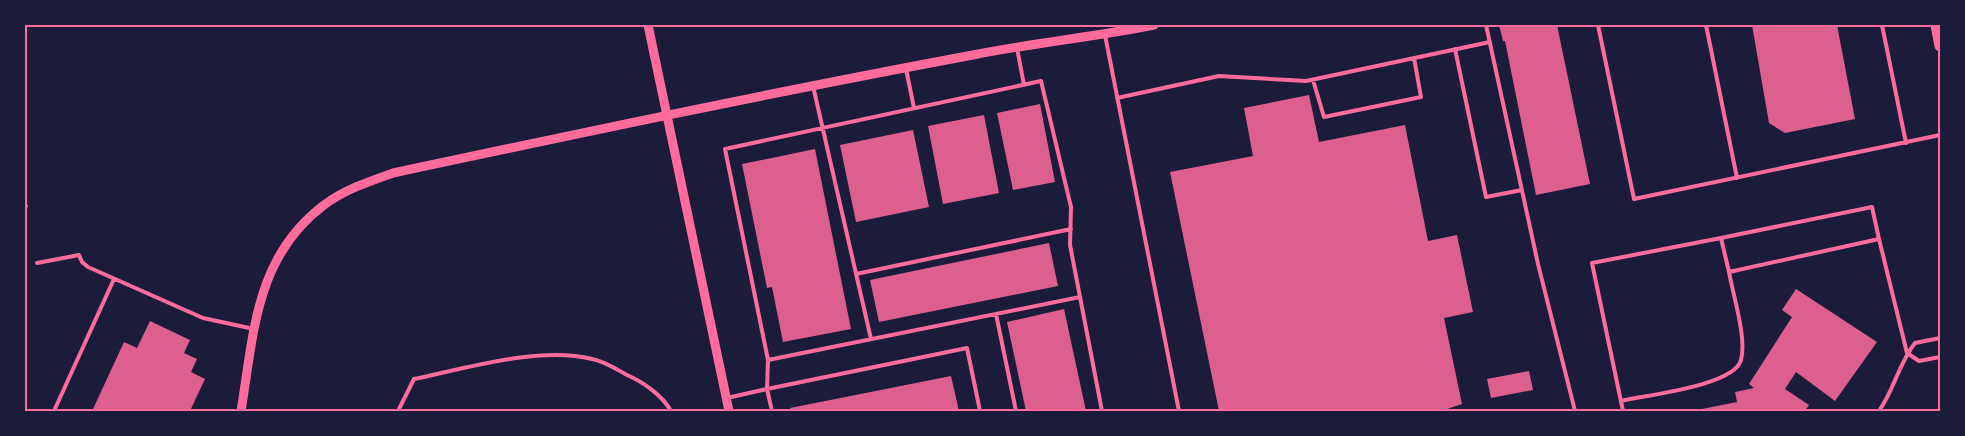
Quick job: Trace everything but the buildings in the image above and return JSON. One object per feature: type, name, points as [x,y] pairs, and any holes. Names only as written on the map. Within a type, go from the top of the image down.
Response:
[{"type":"main road","points":[[1936,25],[1940,46]]},
{"type":"street","points":[[648,25],[729,411]]},
{"type":"street","points":[[241,411],[261,298],[271,270],[286,244],[302,224],[325,204],[356,186],[393,172],[666,115],[906,68],[1154,25]]},
{"type":"lane","points":[[1486,25],[1522,190],[1575,411]]},
{"type":"lane","points":[[1598,25],[1634,199],[1940,135]]},
{"type":"lane","points":[[1706,25],[1737,178]]},
{"type":"lane","points":[[1882,25],[1906,143]]},
{"type":"lane","points":[[1105,35],[1179,411]]},
{"type":"lane","points":[[1118,98],[1219,76],[1313,80],[1490,42]]},
{"type":"lane","points":[[1017,48],[1024,85]]},
{"type":"lane","points":[[1456,50],[1486,197],[1522,190]]},
{"type":"lane","points":[[1313,80],[1324,117],[1421,97],[1414,58]]},
{"type":"lane","points":[[906,68],[914,108]]},
{"type":"lane","points":[[772,411],[767,389],[768,360],[724,149],[1041,81],[1071,206],[1070,245],[1102,411]]},
{"type":"lane","points":[[813,86],[821,128],[871,339]]},
{"type":"lane","points":[[1623,411],[1592,263],[1872,207],[1907,353],[1919,361],[1940,357]]},
{"type":"lane","points":[[856,274],[1071,229]]},
{"type":"lane","points":[[1620,401],[1708,384],[1729,375],[1741,361],[1742,342],[1721,238]]},
{"type":"lane","points":[[1728,272],[1879,240]]},
{"type":"lane","points":[[37,263],[79,255],[82,262],[88,267],[203,318],[255,329]]},
{"type":"lane","points":[[54,411],[114,279]]},
{"type":"lane","points":[[768,360],[1080,297]]},
{"type":"lane","points":[[996,314],[1016,411]]},
{"type":"lane","points":[[1879,411],[1897,380],[1907,353],[1915,343],[1940,338]]},
{"type":"lane","points":[[726,398],[967,348],[980,411]]},
{"type":"lane","points":[[398,411],[414,378],[534,356],[566,354],[594,359],[642,382],[668,405],[671,411]]}]
